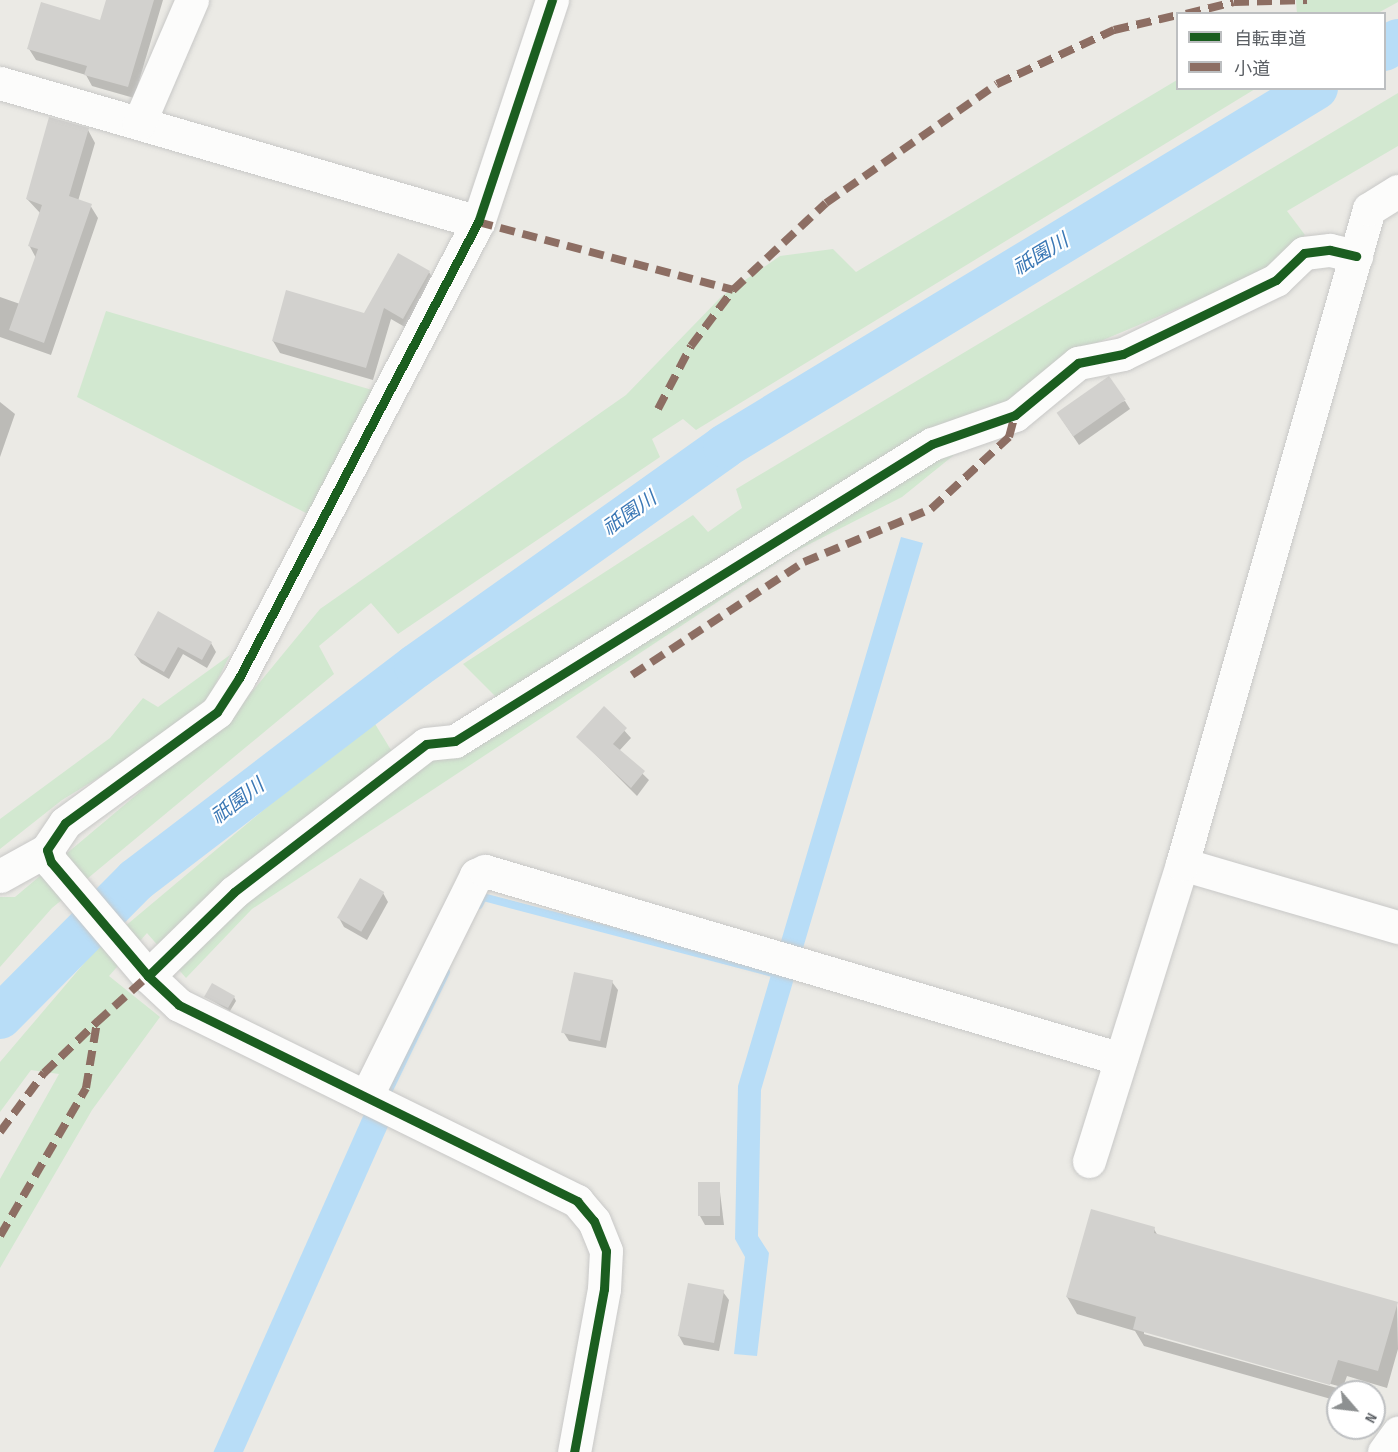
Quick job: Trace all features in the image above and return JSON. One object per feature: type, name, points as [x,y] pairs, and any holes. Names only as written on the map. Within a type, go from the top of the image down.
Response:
[{"type":"street","points":[[139,123],[192,0]]},
{"type":"street","points":[[0,876],[49,856],[65,823],[217,712],[478,222],[552,0]]},
{"type":"street","points":[[0,83],[478,222]]},
{"type":"street","points":[[1089,1161],[1182,864],[1369,209],[1398,191]]},
{"type":"street","points":[[148,976],[234,892],[426,744],[455,741],[932,444],[1015,415],[1078,363],[1124,354],[1276,280],[1304,253],[1330,250],[1356,256]]},
{"type":"street","points":[[49,856],[148,976],[211,1023],[547,1184],[577,1201],[594,1221],[606,1251],[604,1289],[574,1452]]},
{"type":"street","points":[[1182,864],[1398,927]]},
{"type":"street","points":[[366,1097],[476,875],[485,871],[807,970],[1121,1059]]},
{"type":"street","points":[[1384,1452],[1398,1433]]},
{"type":"green space","points":[[1296,0],[1398,0],[1380,12],[1297,12]]},
{"type":"green space","points":[[1176,81],[1176,90],[1253,90],[696,430],[683,419],[652,439],[660,457],[398,634],[371,603],[319,646],[334,674],[52,908],[0,967],[0,897],[15,897],[236,711],[320,609],[626,395],[722,296],[780,256],[833,249],[856,272]]},
{"type":"green space","points":[[1398,93],[1398,146],[1287,211],[1305,235],[1273,268],[1089,346],[902,497],[790,554],[252,909],[186,978],[147,933],[109,976],[160,1017],[92,1110],[0,1268],[0,1179],[59,1074],[31,1070],[0,1112],[0,1062],[92,954],[372,719],[402,768],[514,715],[463,664],[693,515],[708,532],[742,508],[736,489]]},
{"type":"green space","points":[[106,311],[372,390],[308,514],[77,397]]},
{"type":"green space","points":[[230,655],[209,697],[165,737],[62,800],[0,849],[0,819],[110,738],[143,698],[158,707]]},
{"type":"water","points":[[901,537],[923,543],[761,1090],[758,1236],[769,1253],[757,1356],[734,1354],[745,1257],[735,1239],[738,1086]]},
{"type":"water","points":[[364,1114],[389,1125],[243,1452],[214,1452]]},
{"type":"building","points":[[106,0],[154,0],[128,87],[84,75],[87,66],[27,49],[41,2],[100,20]]},
{"type":"building","points":[[49,117],[89,128],[69,196],[92,204],[44,343],[9,330],[38,249],[28,246],[42,205],[26,199]]},
{"type":"building","points":[[398,253],[430,271],[403,319],[384,308],[366,368],[272,341],[286,290],[364,313]]},
{"type":"building","points":[[1109,376],[1126,400],[1073,436],[1057,413]]},
{"type":"building","points":[[158,611],[212,642],[202,660],[178,647],[164,672],[134,655]]},
{"type":"building","points":[[604,706],[627,728],[613,744],[645,771],[631,788],[576,737]]},
{"type":"building","points":[[360,878],[384,892],[361,932],[337,918]]},
{"type":"building","points":[[574,972],[613,980],[600,1041],[561,1033]]},
{"type":"building","points":[[212,983],[235,996],[228,1008],[204,997]]},
{"type":"building","points":[[698,1182],[720,1182],[720,1216],[698,1216]]},
{"type":"building","points":[[1091,1209],[1155,1227],[1154,1233],[1398,1302],[1378,1371],[1338,1360],[1332,1380],[1326,1380],[1326,1384],[1133,1329],[1136,1317],[1066,1297]]},
{"type":"building","points":[[688,1283],[724,1290],[714,1343],[678,1336]]},
{"type":"waterway","name":"祇園川","points":[[1386,48],[1398,41]]},
{"type":"waterway","name":"祇園川","points":[[0,1017],[136,880],[416,666],[725,446],[1313,90]]},
{"type":"waterway","points":[[479,905],[483,897],[772,973]]},
{"type":"waterway","points":[[389,1090],[446,972]]},
{"type":"marked path","points":[[1194,12],[1234,2],[1307,0]]},
{"type":"marked path","points":[[658,409],[691,346],[733,290],[826,203],[997,84],[1114,30],[1176,15]]},
{"type":"marked path","points":[[478,222],[733,290]]},
{"type":"marked path","points":[[632,675],[804,562],[931,509],[1009,437],[1015,415]]},
{"type":"marked path","points":[[0,1236],[86,1088],[97,1022],[148,976]]},
{"type":"marked path","points":[[0,1132],[44,1073],[97,1022]]},
{"type":"cycle path","points":[[552,0],[478,222],[239,678],[217,712],[65,823],[47,850],[51,862],[148,976],[179,1005],[577,1201],[594,1221],[606,1251],[604,1289],[574,1452]]},
{"type":"cycle path","points":[[148,976],[234,892],[426,744],[455,741],[932,444],[1015,415],[1078,363],[1123,354],[1276,280],[1304,253],[1330,250],[1356,256]]}]
